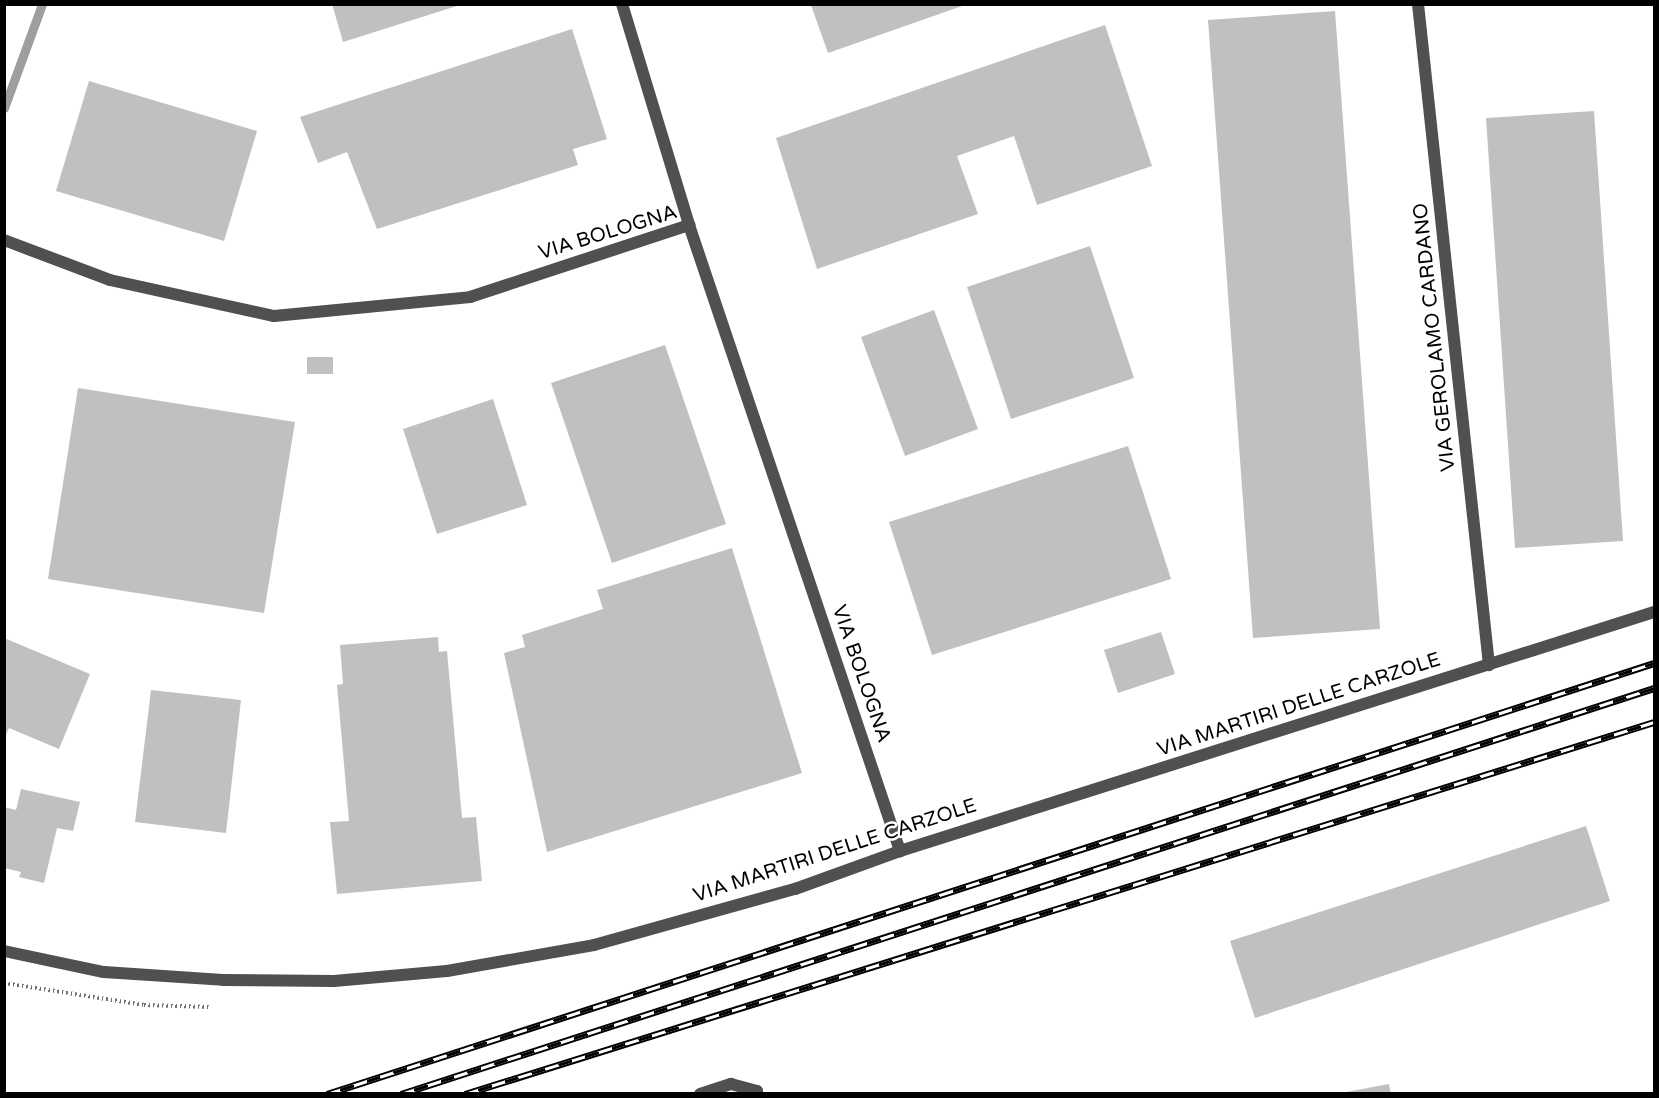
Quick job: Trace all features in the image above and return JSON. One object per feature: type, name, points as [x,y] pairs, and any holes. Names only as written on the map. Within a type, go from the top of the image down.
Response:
[{"type":"street","points":[[622,4],[689,225]]},
{"type":"street","name":"VIA GEROLAMO CARDANO","points":[[1418,4],[1490,665]]},
{"type":"street","name":"VIA BOLOGNA","points":[[4,240],[110,280],[274,316],[470,297],[689,225],[900,851]]},
{"type":"street","name":"VIA MARTIRI DELLE CARZOLE","points":[[4,951],[104,972],[223,980],[334,981],[447,971],[594,945],[795,889],[900,851],[1654,612]]},
{"type":"street","points":[[700,1094],[731,1084],[757,1092]]},
{"type":"path","points":[[4,983],[144,1005],[209,1007]]},
{"type":"building","points":[[332,4],[460,4],[460,5],[343,42]]},
{"type":"building","points":[[811,5],[965,5],[828,53]]},
{"type":"building","points":[[1335,11],[1380,629],[1253,638],[1208,20]]},
{"type":"building","points":[[1105,25],[1152,166],[1037,205],[1014,136],[957,156],[978,214],[817,269],[776,138]]},
{"type":"building","points":[[572,29],[607,139],[573,149],[578,165],[377,229],[347,152],[318,163],[300,117]]},
{"type":"building","points":[[89,81],[257,131],[224,241],[56,191]]},
{"type":"building","points":[[1594,111],[1623,541],[1515,548],[1486,118]]},
{"type":"building","points":[[1090,246],[1134,378],[1011,419],[967,287]]},
{"type":"building","points":[[934,310],[978,429],[905,456],[861,337]]},
{"type":"building","points":[[665,345],[726,524],[612,563],[551,383]]},
{"type":"building","points":[[307,357],[333,357],[333,374],[307,374]]},
{"type":"building","points":[[78,388],[295,422],[264,613],[48,579]]},
{"type":"building","points":[[493,399],[527,505],[437,534],[403,429]]},
{"type":"building","points":[[1128,446],[1171,579],[932,655],[889,522]]},
{"type":"building","points":[[732,548],[802,773],[547,852],[504,653],[525,647],[522,635],[603,609],[597,590]]},
{"type":"building","points":[[1161,632],[1175,674],[1118,693],[1104,650]]},
{"type":"building","points":[[438,637],[439,652],[447,651],[462,818],[476,817],[482,881],[337,894],[330,822],[349,821],[337,685],[343,684],[340,645]]},
{"type":"building","points":[[4,638],[90,674],[59,749],[9,728],[4,739]]},
{"type":"building","points":[[151,690],[241,700],[226,833],[135,822]]},
{"type":"building","points":[[21,789],[80,802],[73,831],[57,828],[44,883],[19,877],[21,872],[4,868],[4,807],[16,810]]},
{"type":"building","points":[[1586,826],[1610,901],[1255,1018],[1230,941]]},
{"type":"building","points":[[1389,1084],[1391,1094],[1346,1094],[1346,1092]]},
{"type":"waterway","points":[[4,108],[42,4]]},
{"type":"railway","points":[[327,1094],[1654,663]]},
{"type":"railway","points":[[401,1094],[1654,688]]},
{"type":"railway","points":[[465,1094],[1654,722]]}]
